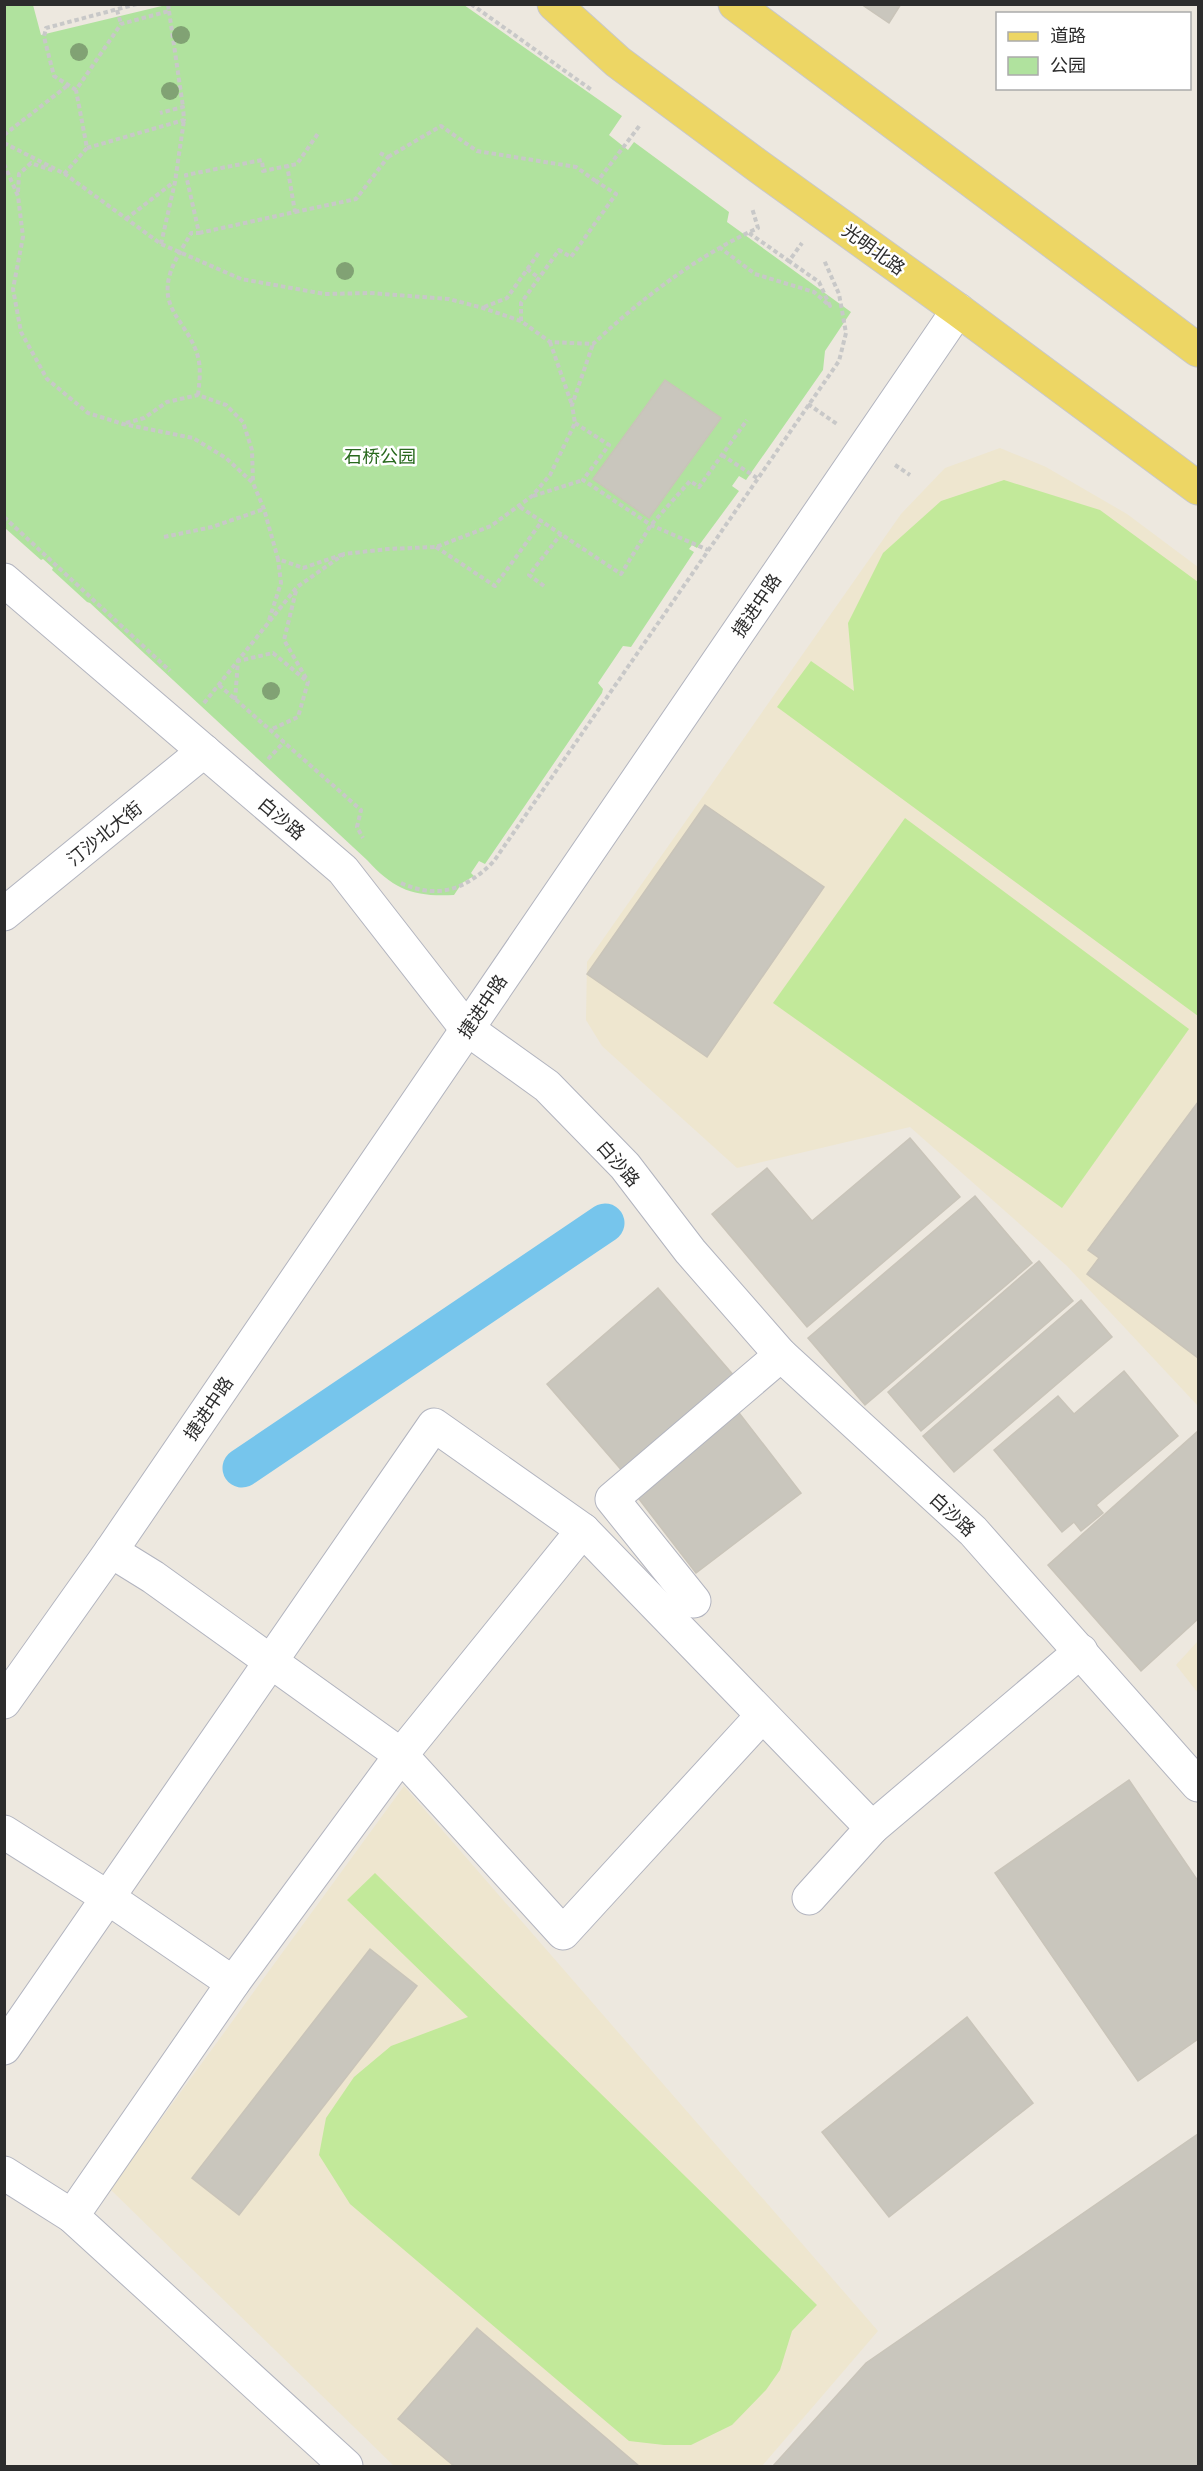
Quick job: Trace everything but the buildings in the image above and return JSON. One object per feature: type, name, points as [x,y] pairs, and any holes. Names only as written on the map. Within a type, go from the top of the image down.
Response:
[{"type":"main road","name":"光明北路","points":[[554,4],[618,62],[1198,488]]},
{"type":"main road","points":[[735,4],[1198,350]]},
{"type":"street","name":"捷进中路","points":[[4,1702],[111,1551],[958,310]]},
{"type":"street","name":"白沙路","points":[[4,580],[343,870],[466,1028],[548,1086],[625,1166],[690,1251],[781,1355],[973,1531],[1198,1785]]},
{"type":"street","name":"汀沙北大街","points":[[4,914],[204,752]]},
{"type":"street","points":[[694,1600],[612,1499],[781,1355]]},
{"type":"street","points":[[4,2048],[434,1425],[583,1530],[872,1828]]},
{"type":"street","points":[[72,2216],[233,1983],[401,1755],[583,1530]]},
{"type":"street","points":[[111,1551],[153,1577],[401,1755],[563,1933],[762,1716]]},
{"type":"street","points":[[809,1898],[872,1828],[1081,1651]]},
{"type":"street","points":[[4,1832],[107,1897],[233,1983]]},
{"type":"street","points":[[4,2173],[72,2216],[346,2466]]},
{"type":"path","points":[[76,90],[54,76],[44,37],[46,28],[137,4]]},
{"type":"path","points":[[161,244],[175,182],[184,120],[168,4]]},
{"type":"path","points":[[471,4],[602,98]]},
{"type":"path","points":[[117,10],[121,24]]},
{"type":"path","points":[[87,148],[76,90],[121,24],[169,11]]},
{"type":"path","points":[[4,135],[67,86]]},
{"type":"path","points":[[160,113],[183,107]]},
{"type":"path","points":[[65,174],[87,148],[184,120]]},
{"type":"path","points":[[597,182],[640,124],[649,131]]},
{"type":"path","points":[[198,395],[201,368],[194,345],[178,323],[168,298],[170,275],[191,233],[200,233],[356,199],[388,157],[441,126],[477,152],[576,167],[615,194],[571,257],[559,250],[521,303],[521,321]]},
{"type":"path","points":[[200,233],[186,175],[262,160],[263,171],[297,164],[319,132]]},
{"type":"path","points":[[4,143],[65,174],[161,244],[240,279],[325,294],[370,293],[449,299],[521,321],[550,342],[593,344]]},
{"type":"path","points":[[380,153],[388,157]]},
{"type":"path","points":[[65,174],[31,163],[19,174],[18,196],[23,237],[13,289],[21,332],[47,379],[88,413],[123,424],[193,438],[226,458],[253,483]]},
{"type":"path","points":[[4,164],[18,196]]},
{"type":"path","points":[[287,165],[296,212]]},
{"type":"path","points":[[126,219],[175,182]]},
{"type":"path","points":[[572,405],[593,344],[632,308],[719,247],[758,228],[752,204],[760,211]]},
{"type":"path","points":[[719,247],[755,274],[814,292],[830,306],[819,282],[748,232]]},
{"type":"path","points":[[794,237],[809,248]]},
{"type":"path","points":[[789,261],[802,243]]},
{"type":"path","points":[[483,308],[507,298],[540,250]]},
{"type":"path","points":[[394,878],[402,884],[430,893],[459,887],[495,861],[839,362],[846,333],[839,294],[823,258]]},
{"type":"path","points":[[527,269],[539,278]]},
{"type":"path","points":[[278,559],[303,568],[344,554],[436,547],[491,526],[520,507],[550,475],[575,423],[572,405],[550,342]]},
{"type":"path","points":[[123,424],[144,418],[167,402],[198,395],[226,405],[243,422],[252,450],[253,483],[264,509],[278,559],[281,583],[267,624]]},
{"type":"path","points":[[520,507],[621,574],[651,525],[690,481],[699,487],[747,420]]},
{"type":"path","points":[[532,496],[583,480],[609,445],[575,423]]},
{"type":"path","points":[[722,455],[757,478]]},
{"type":"path","points":[[583,480],[651,525],[708,550]]},
{"type":"path","points":[[164,537],[212,527],[264,509]]},
{"type":"path","points":[[4,516],[178,679]]},
{"type":"path","points":[[436,547],[495,586],[542,521]]},
{"type":"path","points":[[544,586],[530,576],[561,534]]},
{"type":"path","points":[[204,703],[297,587],[344,554]]},
{"type":"path","points":[[270,730],[298,717],[308,682],[284,640],[297,587]]},
{"type":"path","points":[[238,661],[273,653],[308,682]]},
{"type":"path","points":[[235,700],[238,661]]},
{"type":"path","points":[[219,685],[361,810],[357,827],[365,842]]},
{"type":"path","points":[[196,695],[212,710]]},
{"type":"path","points":[[259,754],[267,761],[284,742]]},
{"type":"shaded area","points":[[1000,448],[1046,467],[1127,514],[1198,567],[1198,1406],[1067,1266],[910,1127],[737,1168],[602,1046],[586,1020],[587,962],[901,514],[945,468]]},
{"type":"shaded area","points":[[1198,1641],[1198,1693],[1176,1665]]},
{"type":"shaded area","points":[[404,1786],[878,2331],[762,2466],[394,2466],[110,2189]]},
{"type":"green space","name":"石桥公园","points":[[5,5],[33,5],[41,35],[166,5],[464,5],[622,116],[609,135],[628,150],[634,142],[729,212],[727,222],[851,312],[825,351],[823,370],[746,480],[739,476],[732,486],[739,491],[697,548],[692,545],[689,549],[694,552],[631,647],[623,646],[598,683],[603,689],[602,693],[485,864],[479,861],[471,873],[474,876],[462,883],[454,895],[416,893],[386,878],[52,570],[53,568],[5,528]]},
{"type":"green space","points":[[1004,480],[1100,510],[1198,582],[1198,1016],[777,707],[811,661],[854,691],[848,623],[883,553],[941,501]]},
{"type":"green space","points":[[905,818],[1189,1029],[1062,1208],[773,1003]]},
{"type":"green space","points":[[375,1873],[817,2305],[792,2331],[780,2370],[766,2390],[732,2425],[691,2445],[629,2441],[350,2204],[319,2155],[326,2118],[354,2077],[391,2046],[468,2017],[347,1900]]},
{"type":"waterway","points":[[242,1468],[605,1223]]}]
